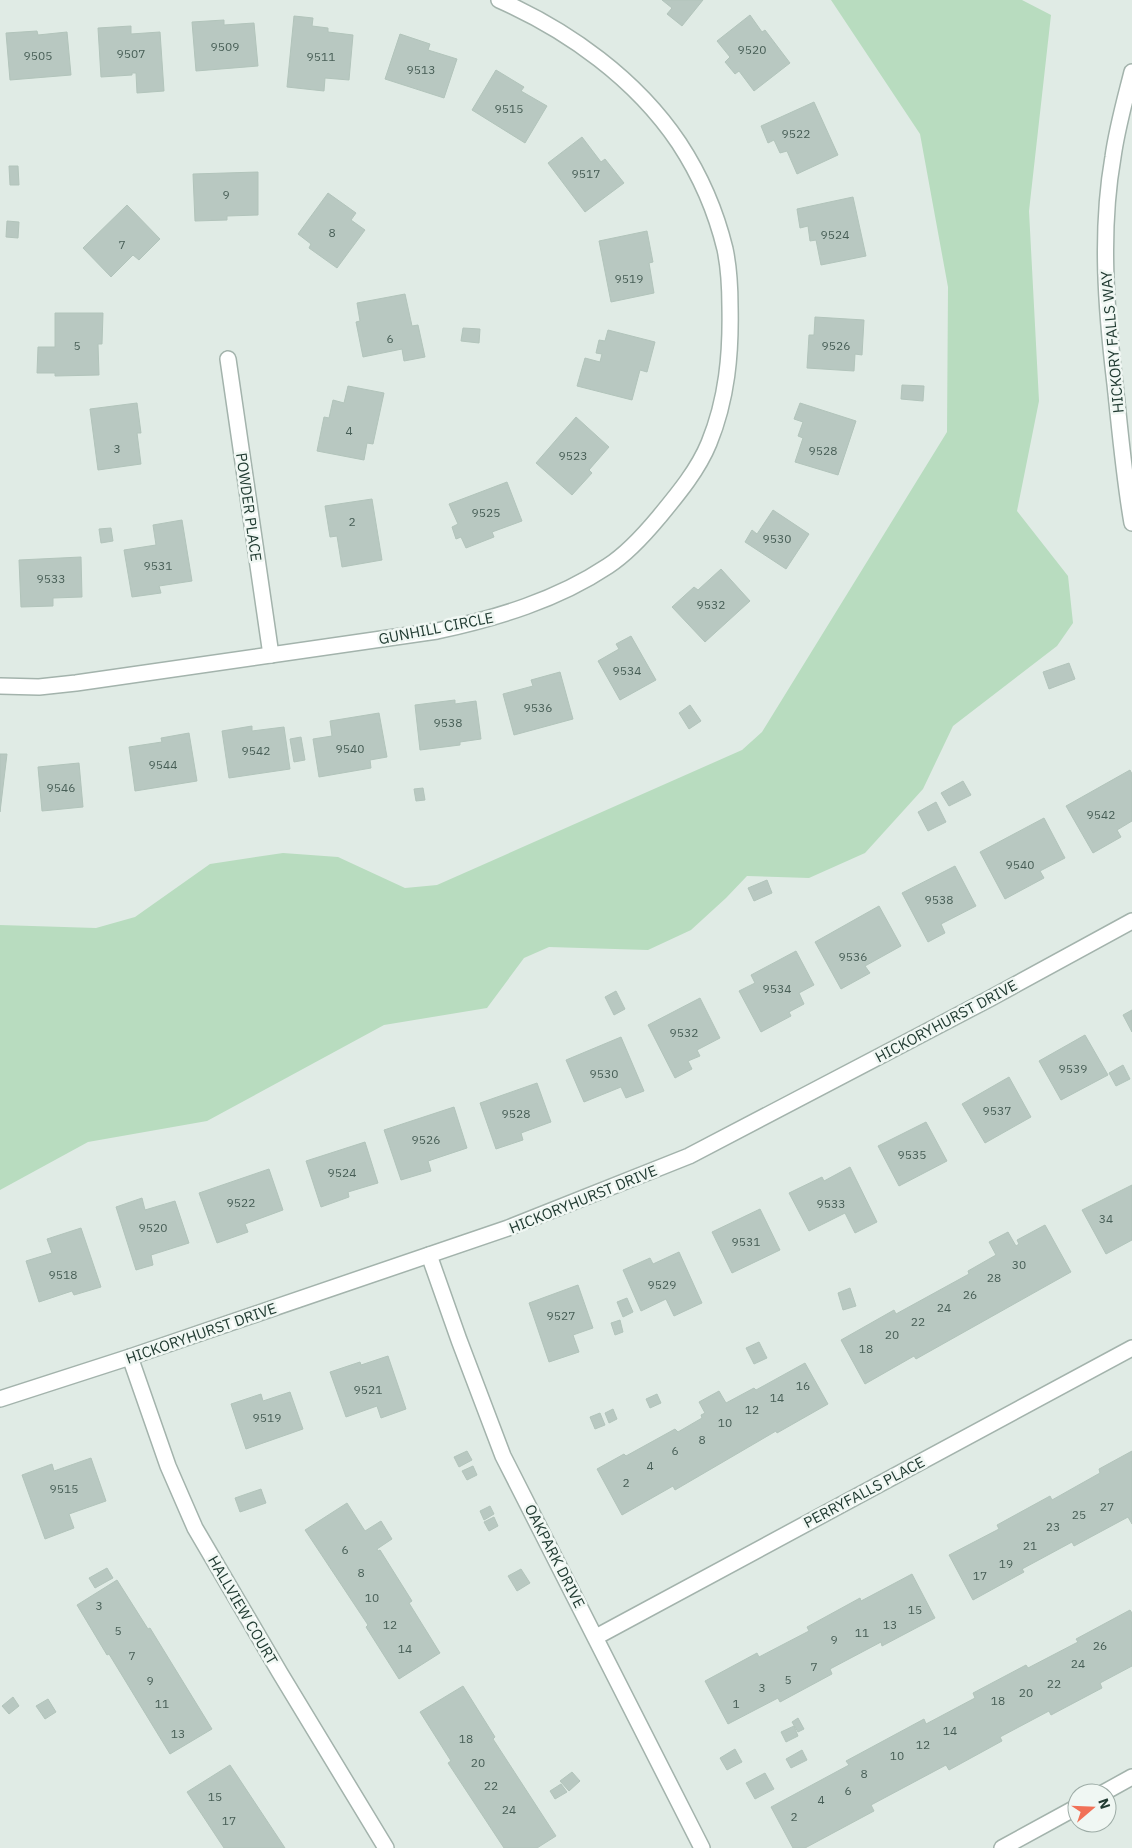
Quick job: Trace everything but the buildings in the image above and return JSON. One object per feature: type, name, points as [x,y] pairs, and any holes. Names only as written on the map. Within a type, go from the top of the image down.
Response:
[{"type":"street","name":"GUNHILL CIRCLE","points":[[0,686],[39,687],[76,683],[437,630],[488,620],[576,585],[609,565],[640,539],[689,479],[704,453],[722,408],[729,371],[730,288],[725,251],[718,223],[697,175],[679,143],[654,110],[624,80],[591,53],[517,8],[499,0]]},
{"type":"street","name":"HICKORY FALLS WAY","points":[[1132,72],[1112,158],[1107,210],[1106,253],[1108,326],[1129,481],[1132,523]]},
{"type":"street","name":"POWDER PLACE","points":[[228,359],[271,655]]},
{"type":"street","name":"HICKORYHURST DRIVE","points":[[0,1399],[130,1357],[508,1228],[689,1156],[989,999],[1132,921]]},
{"type":"street","name":"OAKPARK DRIVE","points":[[429,1255],[503,1456],[702,1848]]},
{"type":"street","name":"PERRYFALLS PLACE","points":[[596,1637],[1132,1348]]},
{"type":"street","name":"HALLVIEW COURT","points":[[130,1357],[168,1466],[196,1528],[280,1673],[386,1848]]},
{"type":"street","points":[[1117,1786],[1132,1778]]},
{"type":"street","points":[[1002,1848],[1067,1812]]},
{"type":"green space","points":[[831,0],[1022,0],[1051,15],[1029,211],[1039,401],[1017,511],[1068,576],[1073,623],[1057,646],[953,726],[923,789],[865,853],[809,878],[747,876],[691,930],[648,950],[549,947],[524,958],[487,1008],[384,1025],[207,1121],[88,1142],[0,1190],[0,925],[96,928],[135,917],[210,864],[283,853],[338,857],[405,888],[437,885],[742,750],[762,732],[947,432],[948,287],[920,134]]}]
